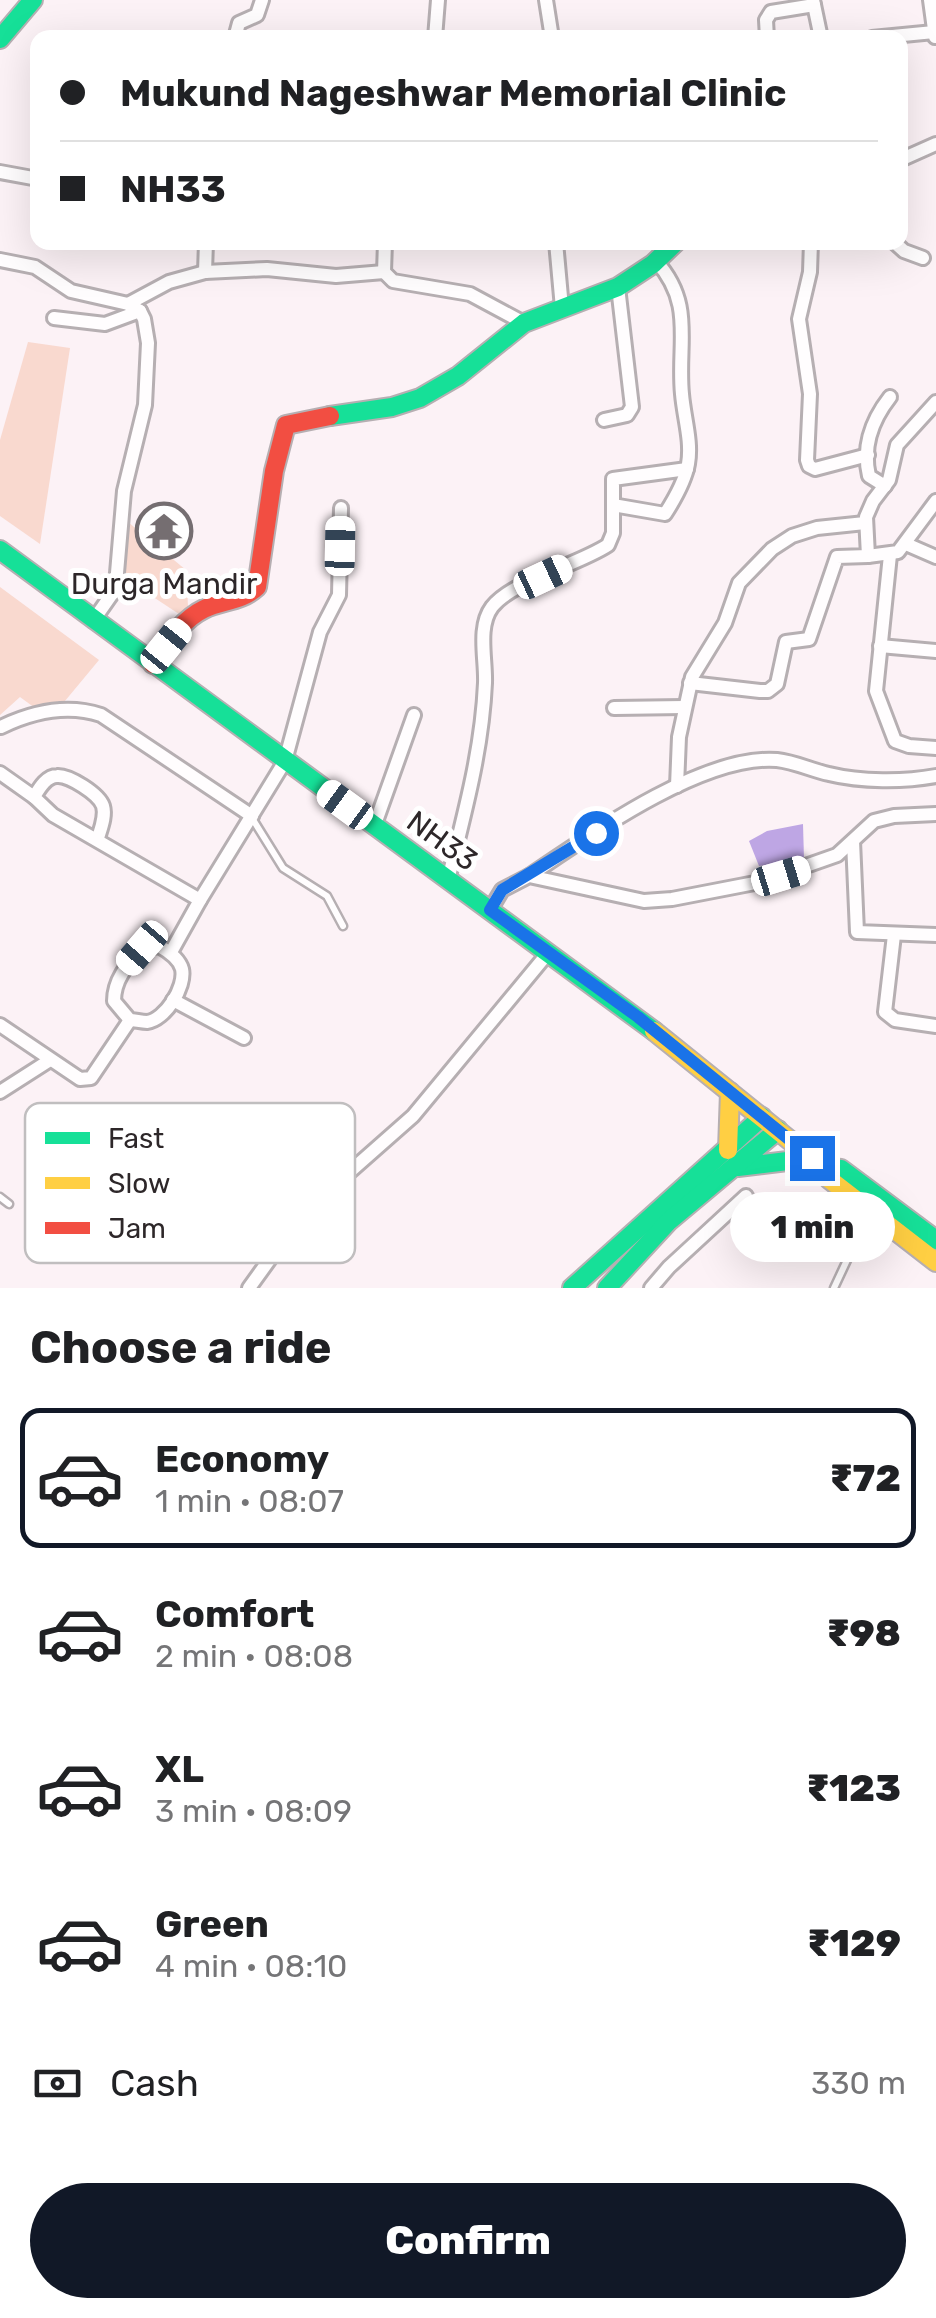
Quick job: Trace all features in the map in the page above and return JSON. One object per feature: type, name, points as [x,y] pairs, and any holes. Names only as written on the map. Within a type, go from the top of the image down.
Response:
[{"type":"main road","points":[[0,39],[33,0]]},
{"type":"main road","points":[[153,664],[193,616],[215,605],[245,598],[256,587],[274,471],[286,425],[392,407],[420,398],[458,376],[524,323],[618,287],[668,250]]},
{"type":"main road","name":"NH33","points":[[0,550],[638,1017],[778,1130],[830,1180],[936,1262]]},
{"type":"main road","points":[[730,1092],[732,1159]]},
{"type":"main road","points":[[607,1288],[732,1159],[762,1117]]},
{"type":"main road","points":[[572,1288],[732,1159],[778,1130]]},
{"type":"main road","points":[[732,1159],[816,1163],[840,1170],[936,1240]]},
{"type":"street","points":[[237,30],[239,23],[257,15],[262,0]]},
{"type":"street","points":[[436,30],[438,0]]},
{"type":"street","points":[[546,0],[551,30]]},
{"type":"street","points":[[766,0],[776,12]]},
{"type":"street","points":[[908,36],[935,35],[930,0]]},
{"type":"street","points":[[767,30],[768,16],[813,3],[819,30]]},
{"type":"street","points":[[908,156],[936,144]]},
{"type":"street","points":[[0,172],[30,178]]},
{"type":"street","points":[[205,272],[206,250]]},
{"type":"street","points":[[384,272],[385,250]]},
{"type":"street","points":[[557,250],[562,308]]},
{"type":"street","points":[[811,250],[810,272],[798,319],[810,394],[806,460],[815,469],[868,455]]},
{"type":"street","points":[[903,250],[923,258]]},
{"type":"street","points":[[0,260],[36,267],[77,293],[134,308]]},
{"type":"street","points":[[613,505],[665,514],[687,469],[681,308],[676,286],[656,261]]},
{"type":"street","points":[[54,318],[99,325],[134,308],[168,282],[205,272],[267,269],[336,276],[384,272],[396,282],[439,286],[483,298],[524,323]]},
{"type":"street","points":[[604,420],[627,415],[632,407],[618,287]]},
{"type":"street","points":[[93,621],[114,592],[124,491],[145,405],[148,343],[134,308]]},
{"type":"street","points":[[885,486],[869,476],[868,455],[874,418],[890,397]]},
{"type":"street","points":[[868,556],[865,523],[873,501],[885,486],[902,437],[936,402]]},
{"type":"street","points":[[448,880],[479,751],[485,678],[484,627],[490,610],[514,591],[608,545],[613,534],[611,484],[616,478],[687,469]]},
{"type":"street","points":[[690,683],[773,689],[786,642],[805,642],[811,635],[837,556],[898,552],[936,502]]},
{"type":"street","points":[[171,952],[285,761],[320,632],[339,595],[341,508]]},
{"type":"street","points":[[678,786],[676,761],[690,683],[724,623],[734,591],[779,543],[805,530],[865,523]]},
{"type":"street","points":[[906,544],[936,557]]},
{"type":"street","points":[[890,555],[876,698],[890,734],[901,744],[936,748]]},
{"type":"street","points":[[880,646],[936,651]]},
{"type":"street","points":[[614,708],[684,706]]},
{"type":"street","points":[[0,739],[1,726],[39,712],[95,713],[252,816]]},
{"type":"street","points":[[374,827],[414,715]]},
{"type":"street","points":[[490,910],[502,890],[640,805],[736,764],[768,760],[850,778],[936,776]]},
{"type":"street","points":[[0,773],[66,823],[200,900]]},
{"type":"street","points":[[34,796],[54,776],[83,788],[104,808],[98,838]]},
{"type":"street","points":[[529,876],[631,900],[672,900],[802,869],[836,855],[866,825],[884,817],[936,814]]},
{"type":"street","points":[[853,841],[854,927],[862,935],[936,935]]},
{"type":"street","points":[[894,935],[885,1012],[895,1020],[936,1026]]},
{"type":"street","points":[[158,946],[171,952],[182,966],[182,982],[172,1000],[160,1017],[148,1022],[130,1020],[114,1001],[114,989],[126,966],[142,948],[158,946]]},
{"type":"street","points":[[355,1167],[413,1116],[548,953]]},
{"type":"street","points":[[172,1000],[244,1038]]},
{"type":"street","points":[[0,1025],[80,1080],[91,1078],[130,1020]]},
{"type":"street","points":[[0,1092],[50,1060]]},
{"type":"street","points":[[651,1288],[668,1267],[746,1196]]},
{"type":"street","points":[[249,1288],[267,1263]]},
{"type":"lane","points":[[252,816],[283,868],[327,896],[344,926]]},
{"type":"lane","points":[[0,1197],[9,1204]]},
{"type":"lane","points":[[834,1288],[870,1210]]},
{"type":"shaded area","points":[[28,342],[70,348],[40,544],[0,516],[0,440]]},
{"type":"shaded area","points":[[128,522],[186,570],[188,606],[182,616],[123,577]]},
{"type":"shaded area","points":[[0,587],[99,660],[50,719],[20,697],[0,715]]},
{"type":"shaded area","points":[[803,824],[804,859],[759,866],[749,841],[767,831]]},
{"type":"traffic: fast","points":[[0,39],[33,0]]},
{"type":"traffic: fast","points":[[330,416],[392,407],[420,398],[458,376],[524,323],[618,287],[668,250]]},
{"type":"traffic: fast","points":[[0,550],[654,1031]]},
{"type":"traffic: fast","points":[[572,1288],[762,1117]]},
{"type":"traffic: fast","points":[[607,1288],[669,1221],[778,1130]]},
{"type":"traffic: fast","points":[[738,1167],[812,1158]]},
{"type":"traffic: fast","points":[[821,1167],[841,1169],[936,1240]]},
{"type":"traffic: slow","points":[[654,1031],[818,1163],[829,1179],[936,1262]]},
{"type":"traffic: slow","points":[[728,1150],[730,1092]]},
{"type":"traffic: jam","points":[[153,664],[188,619],[211,606],[245,596],[257,587],[274,471],[286,425],[330,416]]},
{"type":"place","name":"Durga Mandir","points":[[164,531]]},
{"type":"route","points":[[596,833],[502,890],[490,910],[638,1017],[812,1158]]}]
